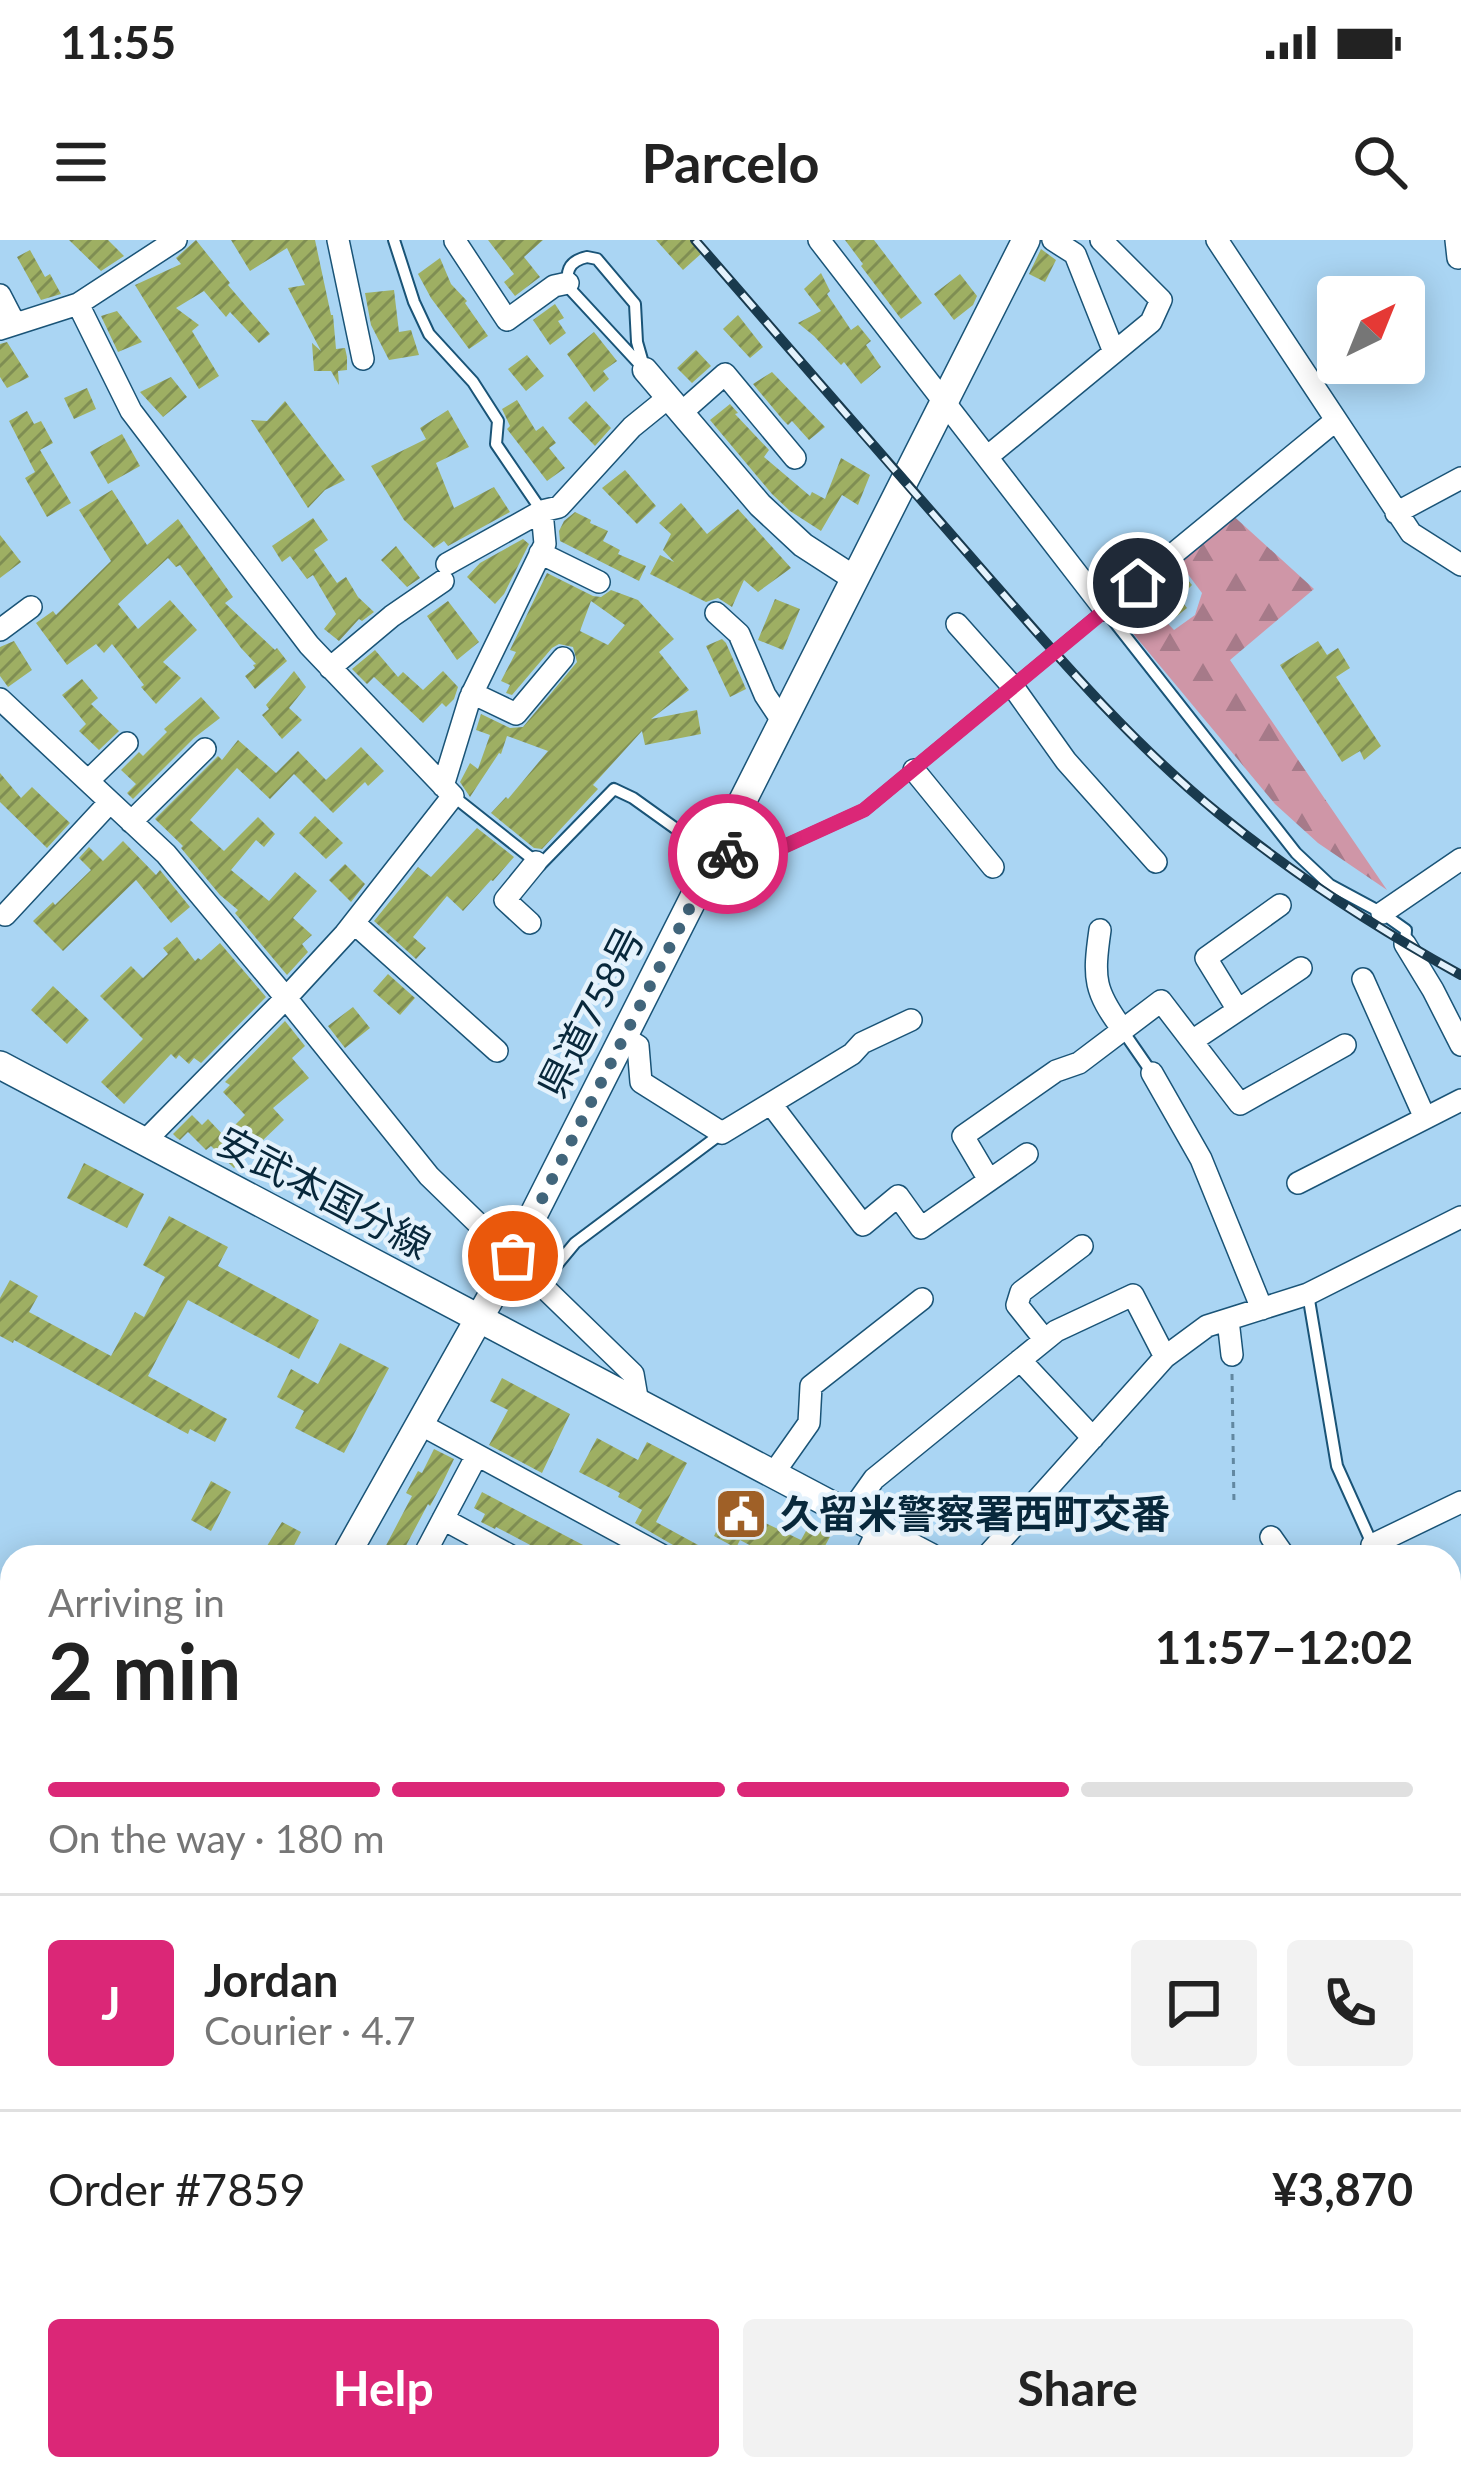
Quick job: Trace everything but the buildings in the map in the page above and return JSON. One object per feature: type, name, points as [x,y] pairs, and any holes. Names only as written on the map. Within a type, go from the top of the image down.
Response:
[{"type":"main road","name":"県道758号","points":[[352,1545],[513,1256],[1026,240]]},
{"type":"main road","name":"安武本国分線","points":[[0,1065],[907,1545]]},
{"type":"street","points":[[0,295],[8,326],[78,304],[176,240]]},
{"type":"street","points":[[338,240],[363,359]]},
{"type":"street","points":[[819,240],[1105,610],[1335,421]]},
{"type":"street","points":[[1053,240],[1076,254],[1114,352]]},
{"type":"street","points":[[987,457],[1151,322],[1161,300],[1101,240]]},
{"type":"street","points":[[1217,240],[1411,533],[1461,565]]},
{"type":"street","points":[[1456,240],[1461,257]]},
{"type":"street","points":[[455,241],[507,320],[554,286],[568,283]]},
{"type":"street","points":[[78,304],[131,411],[308,645],[448,791]]},
{"type":"street","points":[[645,370],[760,505],[803,545],[854,578]]},
{"type":"street","points":[[330,668],[445,573],[542,511],[559,507],[632,428],[725,374],[795,458]]},
{"type":"street","points":[[1396,513],[1461,478]]},
{"type":"street","points":[[145,1141],[354,923],[448,791],[472,693],[545,544],[542,511]]},
{"type":"street","points":[[540,553],[598,582]]},
{"type":"street","points":[[0,630],[31,607]]},
{"type":"street","points":[[716,614],[739,634],[765,695],[783,722]]},
{"type":"street","points":[[957,624],[1014,688],[1066,761],[1156,862]]},
{"type":"street","points":[[472,693],[516,714],[563,658]]},
{"type":"street","points":[[1,702],[166,854],[429,1176],[633,1374],[638,1403]]},
{"type":"street","points":[[88,782],[127,743]]},
{"type":"street","points":[[131,822],[205,748]]},
{"type":"street","points":[[914,770],[993,867]]},
{"type":"street","points":[[5,915],[110,802]]},
{"type":"street","points":[[1382,913],[1461,859]]},
{"type":"street","points":[[530,923],[505,900],[536,862]]},
{"type":"street","points":[[1238,1010],[1206,958],[1280,904]]},
{"type":"street","points":[[354,923],[497,1052]]},
{"type":"street","points":[[1100,930],[1095,969],[1101,1001],[1123,1030]]},
{"type":"street","points":[[1405,944],[1461,1045]]},
{"type":"street","points":[[1192,1041],[1301,968]]},
{"type":"street","points":[[1363,979],[1425,1118]]},
{"type":"street","points":[[989,1180],[963,1136],[1056,1071],[1079,1063],[1161,1001],[1240,1104],[1345,1045]]},
{"type":"street","points":[[622,1036],[638,1046],[641,1082],[722,1133],[852,1054],[862,1043],[911,1020]]},
{"type":"street","points":[[1152,1073],[1201,1159],[1262,1309]]},
{"type":"street","points":[[1298,1184],[1461,1100]]},
{"type":"street","points":[[770,1104],[863,1225],[898,1196],[921,1228],[1027,1154]]},
{"type":"street","points":[[997,1545],[1165,1357],[1207,1326],[1308,1294],[1461,1217]]},
{"type":"street","points":[[1045,1340],[1017,1305],[1021,1292],[1082,1246]]},
{"type":"street","points":[[849,1514],[874,1479],[1056,1331],[1133,1295],[1165,1357]]},
{"type":"street","points":[[773,1474],[809,1423],[811,1386],[922,1299]]},
{"type":"street","points":[[1228,1320],[1232,1355]]},
{"type":"street","points":[[1020,1360],[1093,1438]]},
{"type":"street","points":[[418,1424],[643,1545]]},
{"type":"street","points":[[429,1545],[477,1456]]},
{"type":"street","points":[[1386,1545],[1461,1502]]},
{"type":"street","points":[[443,1519],[491,1545]]},
{"type":"street","points":[[871,1545],[878,1530]]},
{"type":"street","points":[[1271,1537],[1277,1545]]},
{"type":"lane","points":[[394,240],[413,302],[429,334],[473,382],[498,421],[496,444],[542,511]]},
{"type":"lane","points":[[576,259],[596,259],[635,304],[637,342],[645,370],[571,290],[567,269],[576,259]]},
{"type":"lane","points":[[448,791],[540,866],[614,789],[717,854],[763,856],[864,810],[1105,610],[1296,853],[1330,885],[1406,930],[1405,944]]},
{"type":"lane","points":[[1123,1030],[1152,1073]]},
{"type":"lane","points":[[541,1284],[575,1243],[722,1133]]},
{"type":"lane","points":[[1308,1294],[1336,1466],[1372,1545]]},
{"type":"path","points":[[1232,1355],[1234,1504]]},
{"type":"green space","points":[[1228,511],[1314,589],[1230,660],[1387,890],[1318,843],[1275,804],[1106,601],[1130,584],[1174,630],[1195,615],[1202,593],[1172,553]]},
{"type":"railway","points":[[695,240],[1034,629],[1153,756],[1218,813],[1306,879],[1461,975]]},
{"type":"way so far","points":[[513,1256],[671,938],[717,854],[728,854]]},
{"type":"place","name":"久留米警察署西町交番","points":[[741,1514]]},
{"type":"route","points":[[728,854],[763,856],[864,810],[1138,583]]}]
